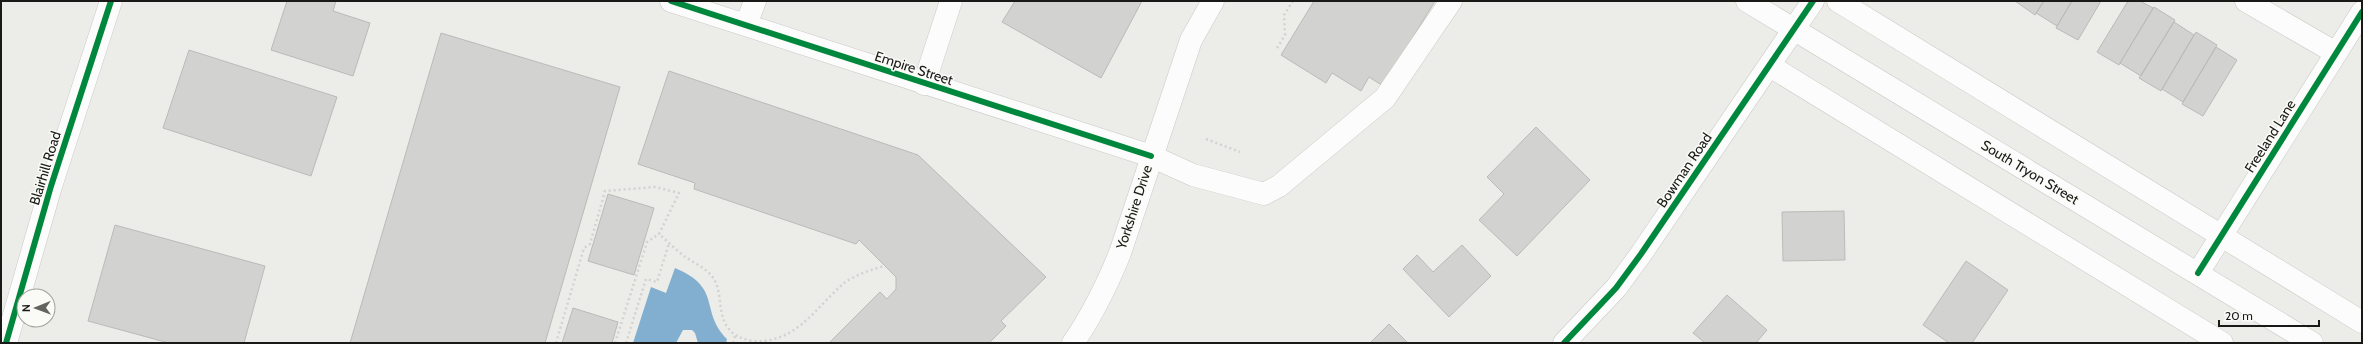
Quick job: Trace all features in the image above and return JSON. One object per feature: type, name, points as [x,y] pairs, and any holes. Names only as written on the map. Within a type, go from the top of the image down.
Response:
[{"type":"street","name":"Blairhill Road","points":[[6,343],[51,186],[111,1]]},
{"type":"street","name":"Empire Street","points":[[671,1],[924,84],[1151,156],[1193,175],[1264,194],[1279,186],[1385,98],[1451,1]]},
{"type":"street","points":[[746,25],[755,1]]},
{"type":"street","points":[[924,84],[951,1]]},
{"type":"street","name":"Yorkshire Drive","points":[[1073,343],[1092,316],[1107,285],[1120,253],[1151,156],[1191,40],[1213,1]]},
{"type":"street","name":"South Tryon Street","points":[[1747,1],[1793,31],[2198,273],[2312,343]]},
{"type":"street","name":"Bowman Road","points":[[1564,343],[1616,288],[1641,254],[1814,1]]},
{"type":"street","points":[[1838,1],[2362,322]]},
{"type":"street","points":[[2246,1],[2336,53]]},
{"type":"street","name":"Freeland Lane","points":[[2198,273],[2362,12]]},
{"type":"street","points":[[1770,66],[2222,343]]},
{"type":"path","points":[[1278,48],[1285,35],[1284,15],[1293,1]]},
{"type":"path","points":[[1206,139],[1240,152]]},
{"type":"path","points":[[556,343],[584,248],[590,244],[605,191],[655,187],[679,193],[659,234],[647,242],[616,343]]},
{"type":"path","points":[[659,234],[707,271],[715,282],[720,295],[723,321],[735,336],[759,343],[775,341],[791,334],[807,324],[843,284],[854,277],[884,266]]},
{"type":"path","points":[[626,343],[646,279],[657,282],[669,243]]},
{"type":"path","points":[[733,343],[735,336]]},
{"type":"water","points":[[675,268],[690,276],[705,292],[714,319],[719,329],[727,339],[726,343],[698,343],[695,333],[692,330],[683,330],[676,343],[633,343],[651,287],[666,293]]},
{"type":"building","points":[[287,1],[336,1],[333,11],[370,23],[353,76],[271,50]]},
{"type":"building","points":[[1015,1],[1142,1],[1101,78],[1002,22]]},
{"type":"building","points":[[1314,1],[1435,1],[1383,86],[1369,77],[1361,91],[1332,73],[1326,83],[1281,55]]},
{"type":"building","points":[[2015,1],[2044,1],[2035,15]]},
{"type":"building","points":[[2044,1],[2072,1],[2057,26],[2036,13]]},
{"type":"building","points":[[2072,1],[2101,1],[2078,40],[2056,28]]},
{"type":"building","points":[[2128,1],[2140,1],[2153,8],[2119,65],[2097,52]]},
{"type":"building","points":[[2154,7],[2175,20],[2141,76],[2120,63]]},
{"type":"building","points":[[2174,22],[2194,35],[2161,91],[2139,78]]},
{"type":"building","points":[[2196,32],[2217,45],[2183,102],[2162,89]]},
{"type":"building","points":[[441,33],[620,87],[545,343],[350,343]]},
{"type":"building","points":[[2216,47],[2237,60],[2203,116],[2182,104]]},
{"type":"building","points":[[189,50],[337,97],[311,176],[163,128]]},
{"type":"building","points":[[669,71],[918,155],[1046,277],[1001,321],[1006,326],[989,343],[829,343],[880,292],[887,299],[896,289],[896,277],[859,240],[856,244],[694,189],[695,183],[638,164]]},
{"type":"building","points":[[1536,127],[1590,180],[1517,256],[1479,220],[1504,194],[1487,177]]},
{"type":"building","points":[[608,194],[654,208],[634,275],[588,261]]},
{"type":"building","points":[[1844,211],[1845,260],[1783,261],[1782,212]]},
{"type":"building","points":[[115,225],[265,266],[244,343],[169,343],[88,321]]},
{"type":"building","points":[[1462,245],[1491,276],[1449,317],[1403,269],[1417,255],[1433,272]]},
{"type":"building","points":[[1966,261],[2008,290],[1972,343],[1949,343],[1923,325]]},
{"type":"building","points":[[1727,295],[1767,330],[1756,343],[1705,343],[1693,333]]},
{"type":"building","points":[[573,308],[618,322],[612,343],[562,343]]},
{"type":"building","points":[[1389,324],[1408,343],[1370,343]]},
{"type":"cycle path","points":[[6,343],[51,186],[111,1]]},
{"type":"cycle path","points":[[671,1],[1151,156]]},
{"type":"cycle path","points":[[1564,343],[1616,288],[1641,254],[1813,1]]},
{"type":"cycle path","points":[[2198,273],[2362,12]]}]
